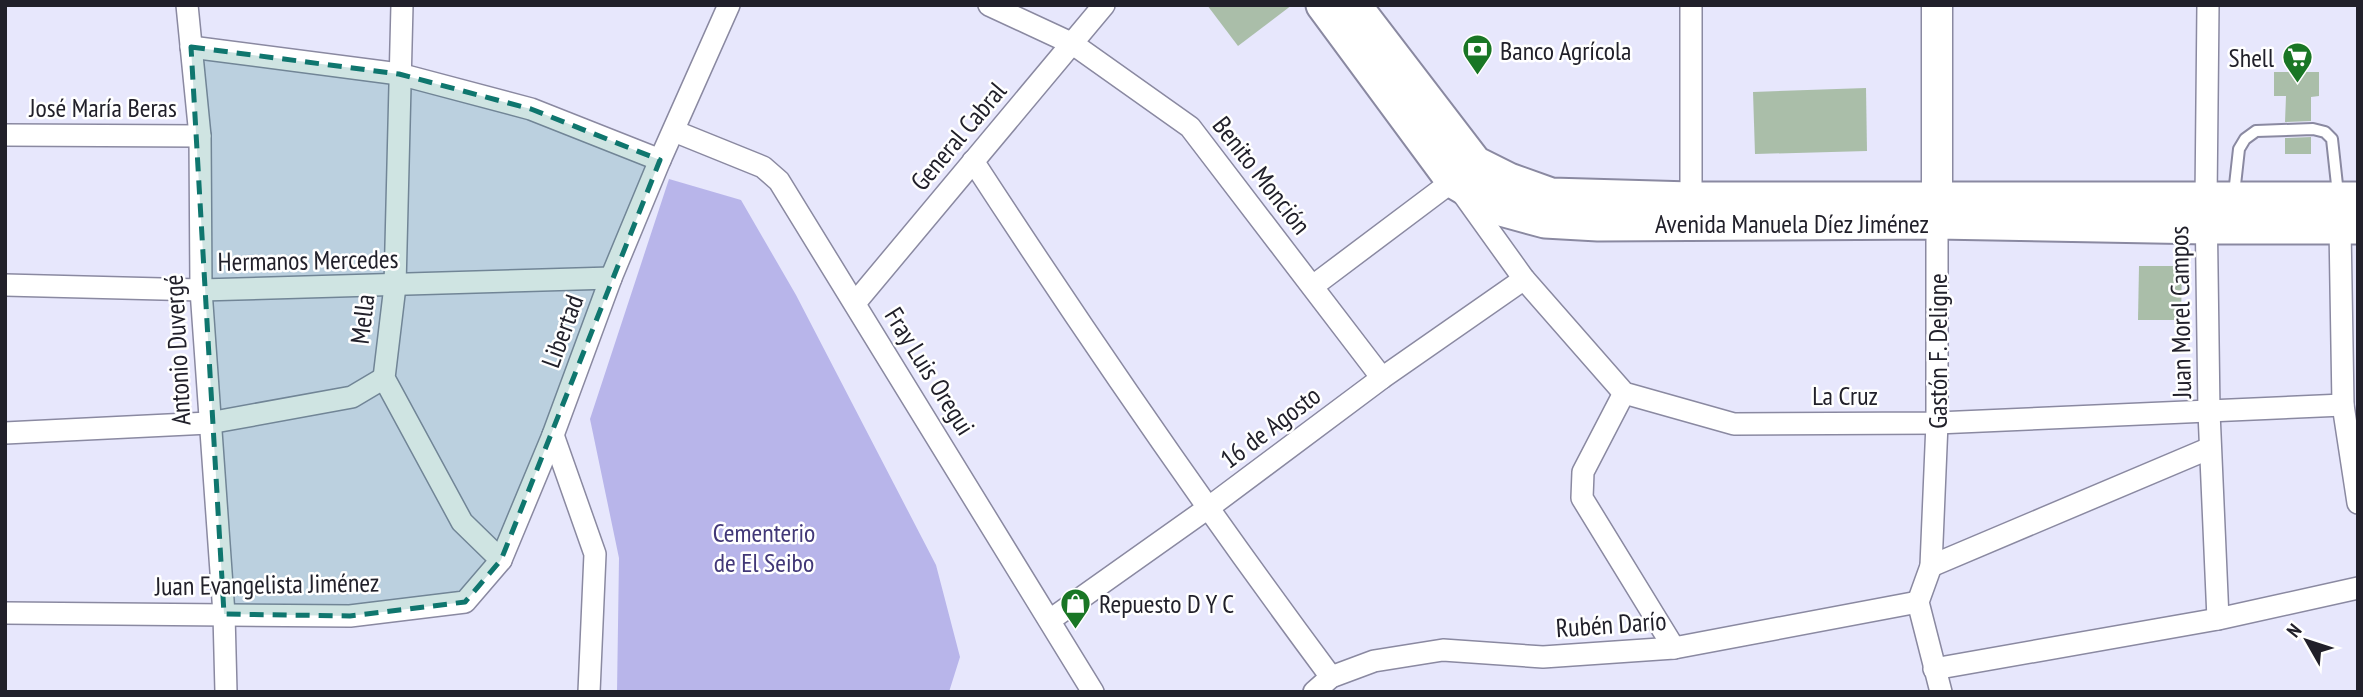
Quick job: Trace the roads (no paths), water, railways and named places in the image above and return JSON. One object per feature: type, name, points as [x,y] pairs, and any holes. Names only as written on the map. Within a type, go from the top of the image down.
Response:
[{"type":"main road","name":"Avenida Manuela Díez Jiménez","points":[[1323,5],[1464,172],[1501,209],[1545,221],[1598,224],[1937,210],[2215,209],[2348,213]]},
{"type":"main road","name":"Avenida Manuela Díez Jiménez","points":[[1354,5],[1464,172],[1509,180],[1551,195],[1937,210]]},
{"type":"street","name":"Antonio Duvergé","points":[[187,5],[200,136],[201,290],[224,614],[226,692]]},
{"type":"street","name":"Mella","points":[[402,5],[395,286],[384,378],[463,522],[500,560]]},
{"type":"street","name":"Libertad","points":[[553,435],[611,278],[729,5]]},
{"type":"street","name":"Benito Monción","points":[[989,5],[1073,44],[1190,127],[1382,378]]},
{"type":"street","name":"General Cabral","points":[[855,303],[1104,5]]},
{"type":"street","points":[[1691,5],[1691,199]]},
{"type":"street","name":"Gastón F. Deligne","points":[[1918,603],[1931,566],[1937,423],[1937,5]]},
{"type":"street","name":"Juan Morel Campos","points":[[2208,5],[2215,209],[2209,412],[2218,619]]},
{"type":"street","points":[[191,47],[399,74],[531,109],[660,160]]},
{"type":"street","name":"Fray Luis Oregui","points":[[674,131],[763,167],[779,181],[1093,692]]},
{"type":"street","name":"José María Beras","points":[[5,135],[200,136]]},
{"type":"street","points":[[973,161],[1085,333],[1208,508],[1332,677]]},
{"type":"street","points":[[1313,286],[1464,172],[1524,279],[1623,393],[1583,472],[1582,498],[1674,648]]},
{"type":"street","points":[[2348,213],[2343,405],[2358,503]]},
{"type":"street","name":"Hermanos Mercedes","points":[[5,285],[201,290],[611,278]]},
{"type":"street","name":"16 de Agosto","points":[[1050,620],[1208,508],[1382,378],[1524,279]]},
{"type":"street","points":[[5,433],[209,423],[352,397],[384,378]]},
{"type":"street","name":"La Cruz","points":[[1623,393],[1734,424],[1937,423],[2343,405]]},
{"type":"street","points":[[553,435],[595,554],[589,692]]},
{"type":"street","name":"Juan Evangelista Jiménez","points":[[5,613],[350,616],[465,602],[500,560],[553,435]]},
{"type":"street","points":[[1931,566],[2210,448]]},
{"type":"street","points":[[1934,669],[2218,619],[2358,588]]},
{"type":"street","points":[[1918,603],[1941,692]]},
{"type":"street","name":"Rubén Darío","points":[[1314,692],[1332,677],[1374,661],[1443,650],[1543,657],[1674,648],[1918,603]]},
{"type":"lane","points":[[2215,209],[2245,139],[2256,131],[2314,129],[2325,132],[2332,139],[2348,213]]},
{"type":"place","name":"Banco Agrícola","points":[[1477,77]]},
{"type":"place","name":"Shell","points":[[2297,84]]},
{"type":"place","name":"Repuesto D Y C","points":[[1076,630]]},
{"type":"park label","name":"Cementerio de El Seibo","points":[[764,547]]}]
